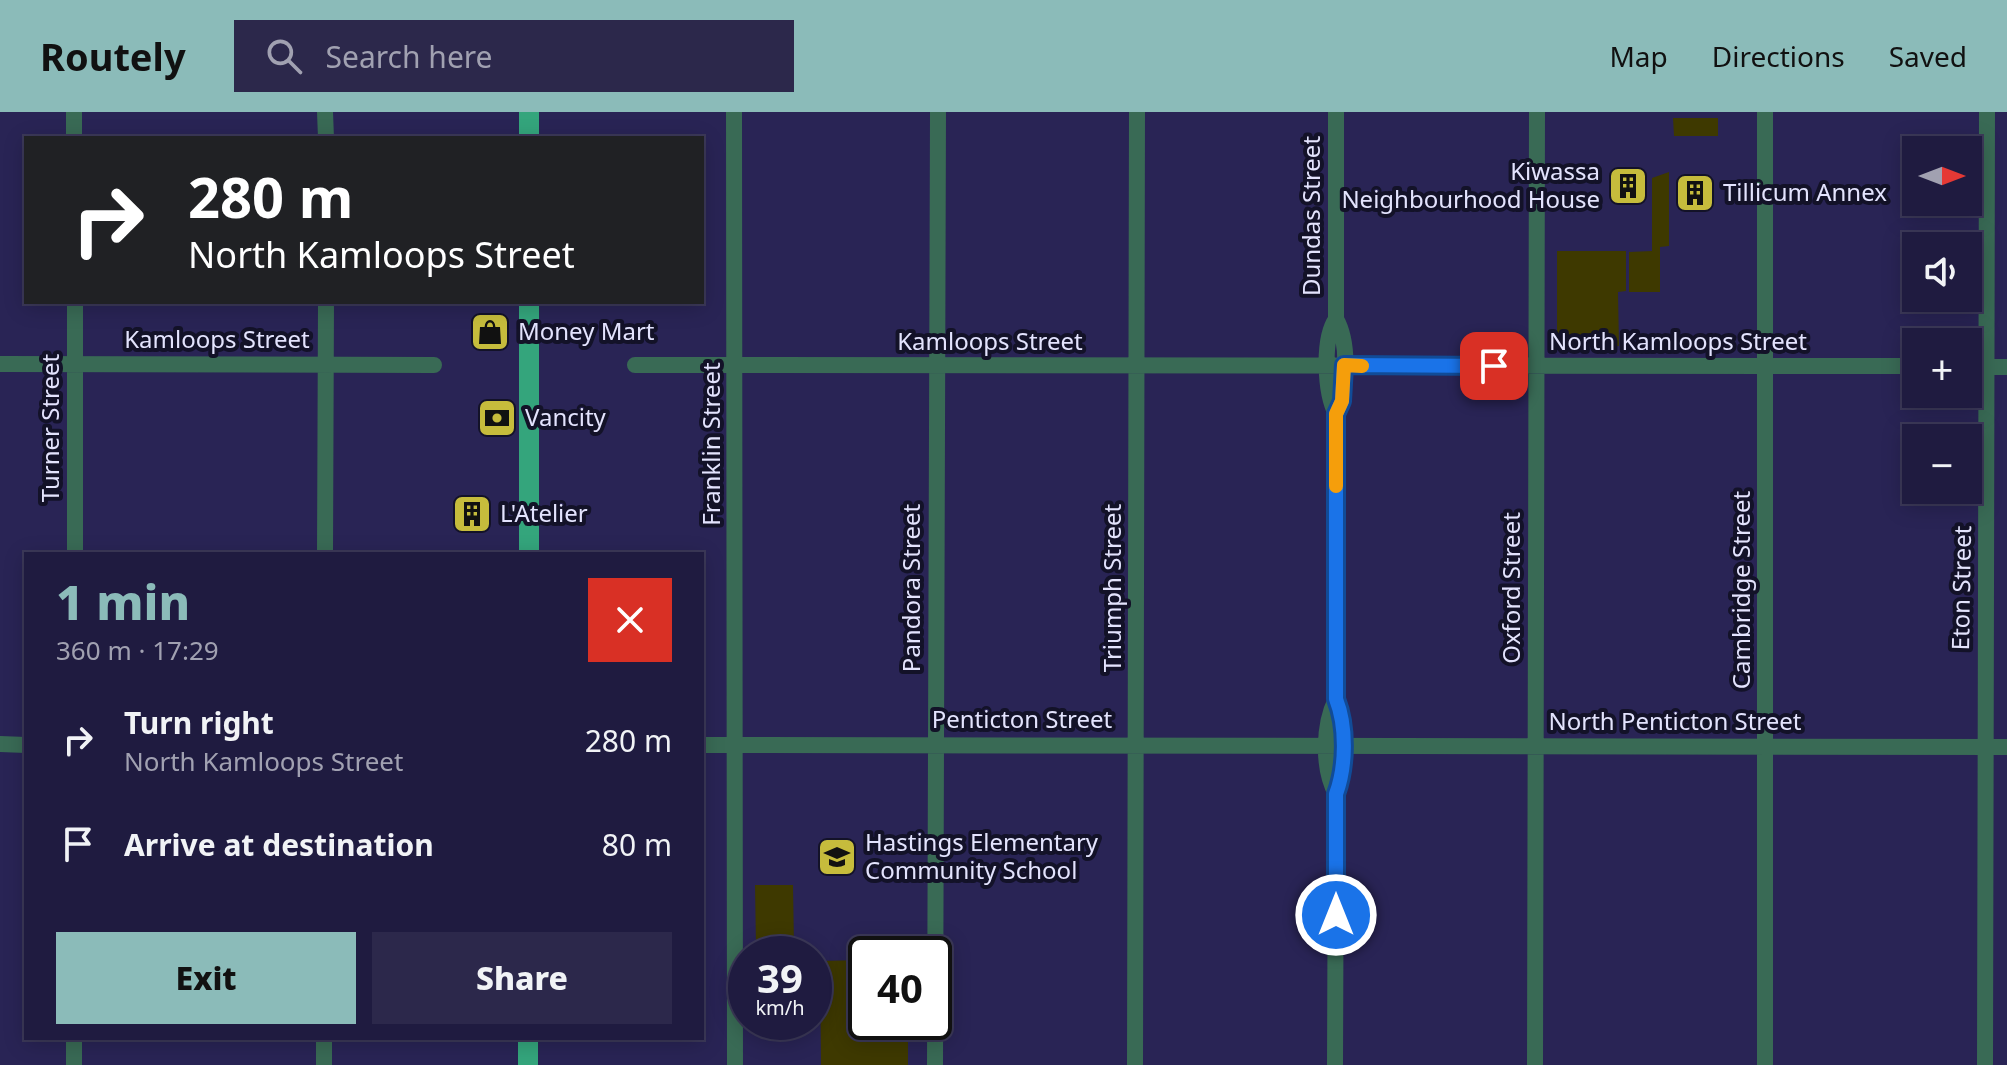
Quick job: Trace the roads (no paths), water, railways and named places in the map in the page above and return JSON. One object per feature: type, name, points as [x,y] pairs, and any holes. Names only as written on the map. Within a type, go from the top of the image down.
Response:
[{"type":"main road","points":[[529,112],[529,136]]},
{"type":"main road","points":[[529,304],[529,552]]},
{"type":"main road","points":[[528,1040],[528,1065]]},
{"type":"street","points":[[74,112],[74,136]]},
{"type":"street","points":[[325,112],[326,136]]},
{"type":"street","name":"Franklin Street","points":[[734,112],[735,1065]]},
{"type":"street","name":"Pandora Street","points":[[935,1065],[938,112]]},
{"type":"street","name":"Triumph Street","points":[[1135,1065],[1137,112]]},
{"type":"street","name":"Dundas Street","points":[[1335,1065],[1336,794],[1341,779],[1335,746],[1342,713],[1336,699],[1336,414],[1342,401],[1336,365],[1342,329],[1336,319],[1336,112]]},
{"type":"street","name":"Oxford Street","points":[[1535,1065],[1537,112]]},
{"type":"street","name":"Eton Street","points":[[1985,1065],[1987,112]]},
{"type":"street","name":"Cambridge Street","points":[[1765,1065],[1767,113]]},
{"type":"street","name":"Turner Street","points":[[75,304],[75,552]]},
{"type":"street","points":[[325,552],[326,304]]},
{"type":"street","name":"Kamloops Street","points":[[0,364],[434,365]]},
{"type":"street","name":"Kamloops Street","points":[[635,365],[1336,365]]},
{"type":"street","name":"North Kamloops Street","points":[[1336,365],[1902,366]]},
{"type":"street","points":[[1982,367],[2007,367]]},
{"type":"street","points":[[0,744],[24,745]]},
{"type":"street","name":"Penticton Street","points":[[704,745],[1335,746]]},
{"type":"street","name":"North Penticton Street","points":[[1335,746],[2007,747]]},
{"type":"street","points":[[74,1040],[74,1065]]},
{"type":"street","points":[[324,1040],[324,1065]]},
{"type":"place","name":"Kiwassa Neighbourhood House","points":[[1628,186]]},
{"type":"place","name":"Tillicum Annex","points":[[1695,193]]},
{"type":"place","name":"Money Mart","points":[[490,332]]},
{"type":"place","name":"Vancity","points":[[497,418]]},
{"type":"place","name":"L'Atelier","points":[[472,514]]},
{"type":"place","name":"Hastings Elementary Community School","points":[[837,857]]}]
